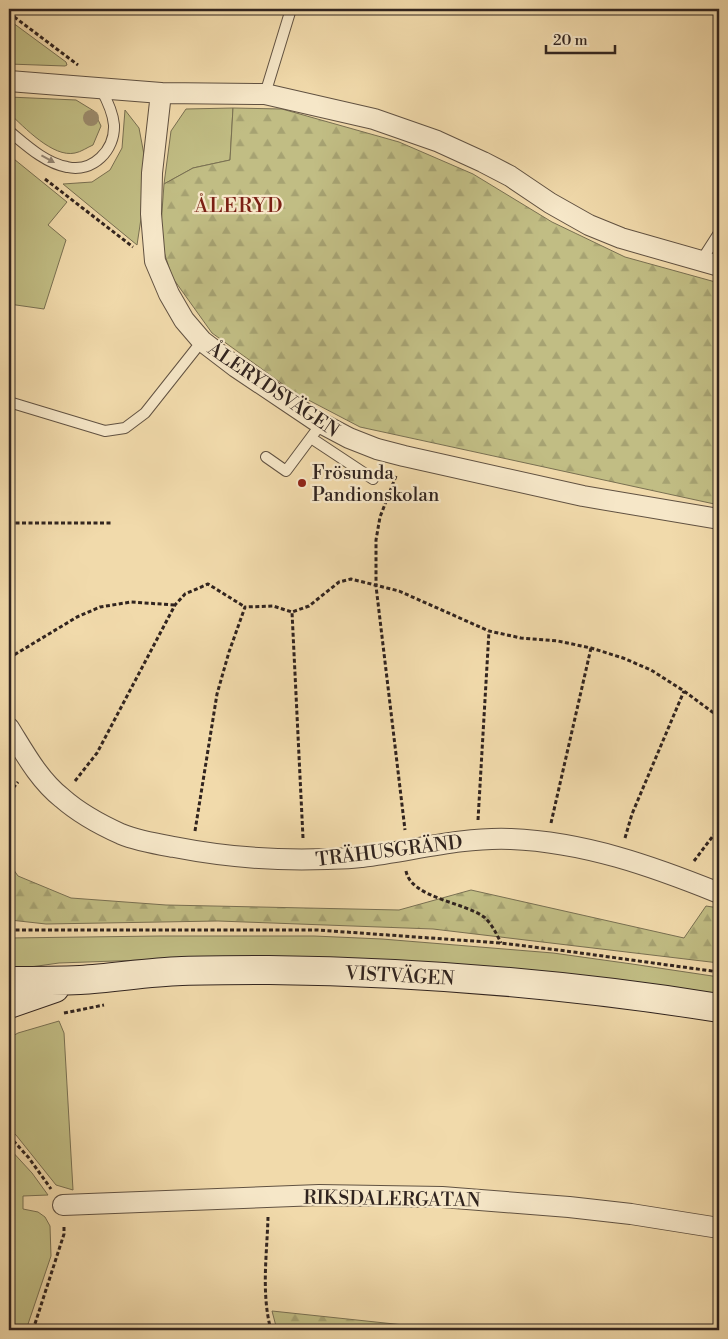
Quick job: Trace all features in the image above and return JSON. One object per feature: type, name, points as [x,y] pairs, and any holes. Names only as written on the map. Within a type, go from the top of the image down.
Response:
[{"type":"main road","name":"VISTVÄGEN","points":[[9,981],[80,980],[181,971],[269,970],[358,973],[458,978],[556,986],[719,1008]]},
{"type":"main road","name":"VISTVÄGEN","points":[[9,1004],[80,980]]},
{"type":"street","points":[[9,82],[161,93],[265,94],[374,119],[429,138],[510,176],[550,203],[589,225],[621,238],[710,264]]},
{"type":"street","name":"ÅLERYDSVÄGEN","points":[[161,93],[152,173],[151,214],[155,261],[169,294],[184,320],[202,341],[316,431],[349,438],[377,449],[404,456],[583,496],[719,519]]},
{"type":"street","name":"TRÄHUSGRÄND","points":[[9,728],[34,768],[62,798],[89,817],[123,834],[154,843],[227,856],[304,860],[361,857],[476,839],[512,839],[582,848],[619,857],[682,878],[719,893]]},
{"type":"street","name":"RIKSDALERGATAN","points":[[63,1205],[269,1196],[389,1196],[499,1201],[578,1208],[631,1214],[719,1228]]},
{"type":"lane","points":[[265,94],[291,9]]},
{"type":"lane","points":[[9,131],[30,148],[53,162],[68,168],[83,168],[96,162],[105,154],[112,141],[114,126],[111,110],[101,89]]},
{"type":"lane","points":[[710,264],[719,233]]},
{"type":"lane","points":[[9,402],[105,431],[125,428],[145,413],[202,341]]},
{"type":"lane","points":[[266,458],[286,471],[316,431],[373,479]]},
{"type":"path","points":[[9,14],[76,63],[101,89]]},
{"type":"path","points":[[42,177],[140,252],[155,261]]},
{"type":"path","points":[[404,456],[380,517],[376,540],[376,586],[407,850],[407,875],[421,889],[483,917],[491,925],[501,943]]},
{"type":"path","points":[[9,523],[113,523]]},
{"type":"path","points":[[62,798],[96,753],[175,605],[184,594],[208,584],[245,607],[273,606],[292,612],[309,606],[338,582],[351,579],[399,591],[489,631],[521,638],[558,641],[591,648],[623,658],[651,670],[719,717]]},
{"type":"path","points":[[9,658],[77,617],[100,607],[131,602],[175,605]]},
{"type":"path","points":[[192,850],[217,694],[245,607]]},
{"type":"path","points":[[292,612],[304,860]]},
{"type":"path","points":[[476,839],[489,631]]},
{"type":"path","points":[[547,843],[591,648]]},
{"type":"path","points":[[619,857],[632,814],[684,691]]},
{"type":"path","points":[[682,878],[719,828]]},
{"type":"path","points":[[9,930],[317,930],[501,943],[566,950],[719,972]]},
{"type":"path","points":[[9,1136],[29,1158],[63,1205],[64,1234],[33,1330]]},
{"type":"path","points":[[269,1196],[266,1299],[267,1316],[271,1330]]},
{"type":"green space","points":[[9,20],[66,62],[67,65],[9,64]]},
{"type":"green space","points":[[9,97],[76,100],[94,111],[101,126],[93,145],[77,152],[66,153],[48,146],[9,113]]},
{"type":"green space","points":[[233,108],[230,160],[193,168],[164,184],[171,131],[186,109]]},
{"type":"green space","points":[[233,108],[282,109],[399,142],[473,174],[552,222],[625,257],[719,283],[719,505],[360,427],[295,393],[212,333],[172,277],[160,239],[164,184],[193,168],[230,160]]},
{"type":"green space","points":[[125,110],[139,128],[145,160],[142,212],[137,245],[63,184],[92,182],[110,170],[122,148]]},
{"type":"green space","points":[[9,155],[67,202],[48,225],[66,240],[44,309],[9,304]]},
{"type":"green space","points":[[9,863],[18,876],[71,898],[166,905],[399,910],[471,890],[684,938],[706,906],[719,908],[719,963],[433,929],[218,921],[46,924],[10,920]]},
{"type":"green space","points":[[314,936],[382,939],[553,953],[719,977],[719,994],[566,974],[199,958],[59,963],[9,970],[9,938]]},
{"type":"green space","points":[[59,1021],[64,1033],[73,1190],[56,1185],[16,1135],[9,1129],[9,1038],[18,1033]]},
{"type":"green space","points":[[9,1148],[32,1173],[48,1195],[23,1196],[23,1209],[38,1212],[45,1217],[50,1226],[51,1256],[26,1330],[9,1330]]},
{"type":"green space","points":[[272,1311],[451,1330],[277,1330]]},
{"type":"place","name":"Frösunda Pandionskolan","points":[[302,483]]},
{"type":"district","name":"ÅLERYD","points":[[239,205]]}]
